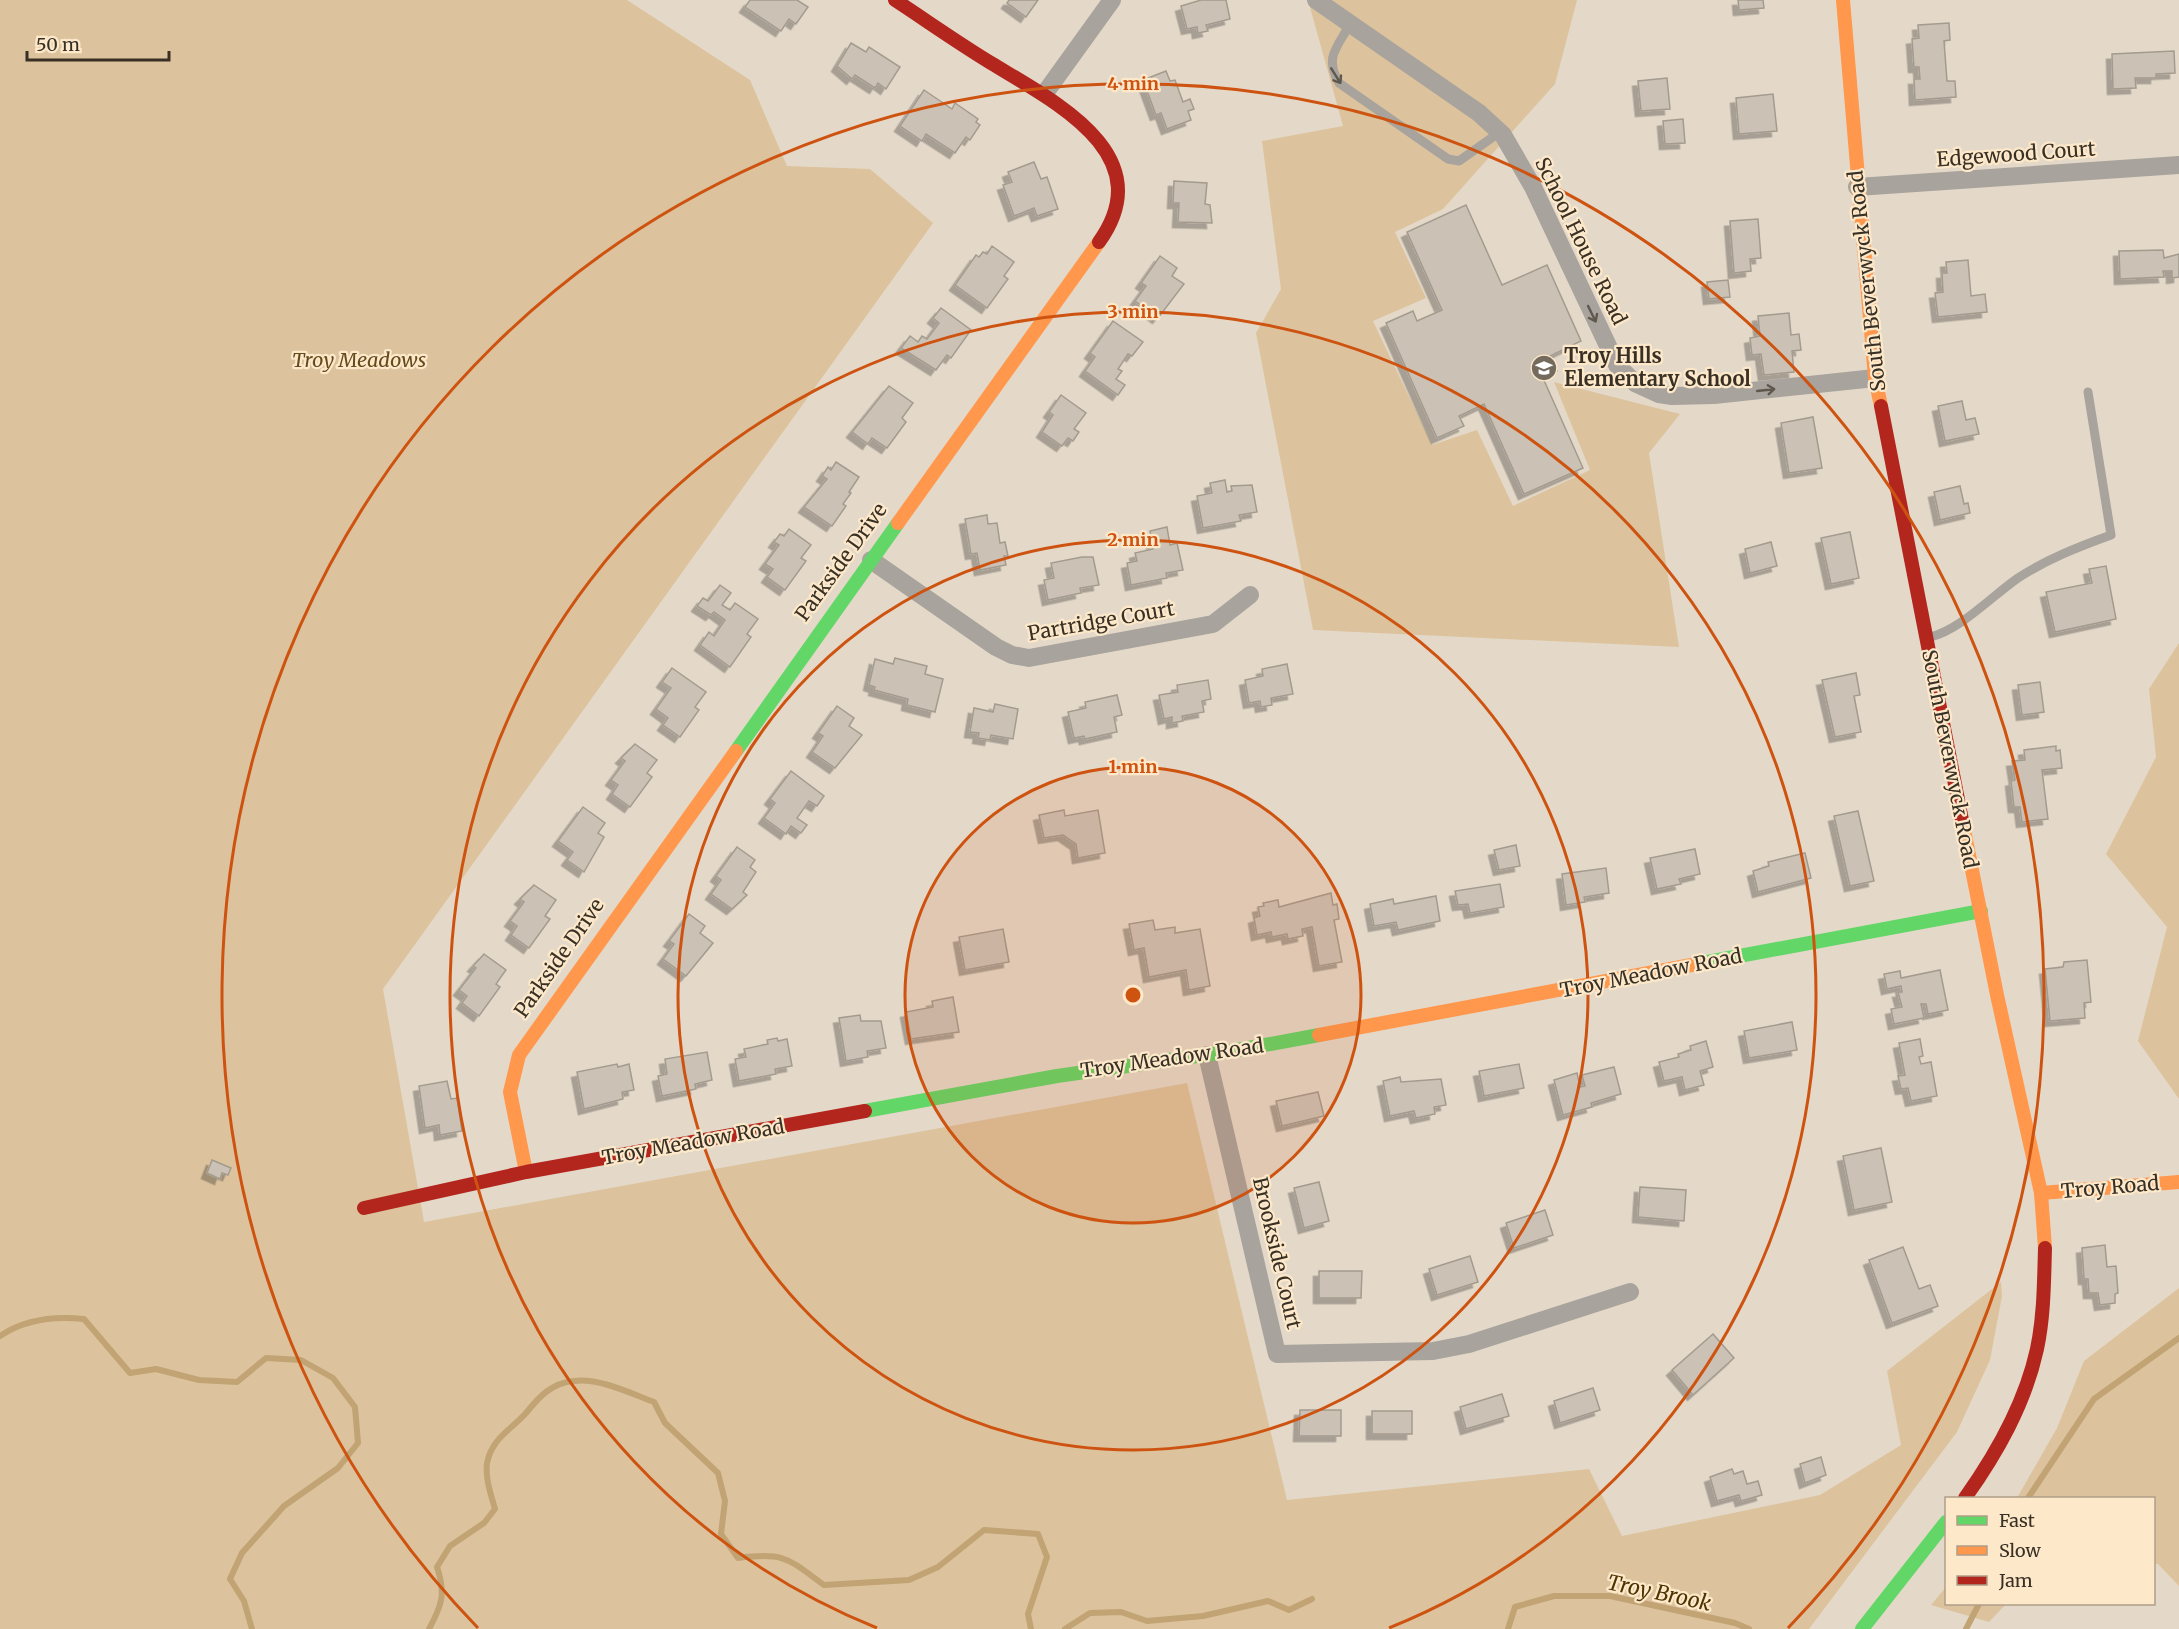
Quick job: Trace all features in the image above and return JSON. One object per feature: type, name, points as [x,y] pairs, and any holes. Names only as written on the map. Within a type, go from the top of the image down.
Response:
[{"type":"street","name":"Parkside Drive","points":[[526,1172],[510,1092],[519,1055],[1112,221],[1116,208],[1118,183],[1104,146],[1082,122],[1045,93],[994,65],[895,0]]},
{"type":"street","points":[[1045,93],[1112,0]]},
{"type":"street","name":"School House Road","points":[[1316,0],[1479,113],[1500,132],[1533,187],[1617,365],[1625,375],[1647,389],[1672,396],[1714,395],[1875,378]]},
{"type":"street","name":"South Beverwyck Road","points":[[1843,0],[1857,187],[1875,378],[1981,911],[2041,1193],[2046,1272],[2037,1349],[2012,1422],[1994,1457],[1966,1497]]},
{"type":"street","name":"Edgewood Court","points":[[1857,187],[2179,165]]},
{"type":"street","name":"Partridge Court","points":[[871,560],[996,647],[1012,655],[1029,658],[1213,624],[1250,595]]},
{"type":"street","name":"Troy Meadow Road","points":[[364,1208],[526,1172],[1057,1076],[1207,1055],[1981,911]]},
{"type":"street","name":"Brookside Court","points":[[1207,1055],[1277,1354],[1433,1352],[1469,1344],[1630,1292]]},
{"type":"street","name":"Troy Road","points":[[2041,1193],[2179,1182]]},
{"type":"street","points":[[1862,1629],[1945,1525]]},
{"type":"lane","points":[[1350,24],[1331,59],[1330,68],[1339,83],[1448,159],[1459,161],[1500,132]]},
{"type":"lane","points":[[1926,638],[1938,635],[1955,625],[2019,578],[2065,552],[2111,535],[2088,392]]},
{"type":"green space","name":"Troy Meadows","points":[[0,0],[627,0],[750,80],[787,166],[870,169],[933,223],[383,989],[424,1222],[1187,1083],[1287,1500],[1589,1469],[1622,1536],[1820,1495],[1901,1445],[1887,1371],[2001,1282],[2002,1296],[1990,1360],[1957,1432],[1809,1629],[0,1629]]},
{"type":"green space","points":[[1308,0],[1577,0],[1555,84],[1443,209],[1395,232],[1426,298],[1373,321],[1432,445],[1477,430],[1513,506],[1590,470],[1554,382],[1680,414],[1649,453],[1679,647],[1313,630],[1256,333],[1281,289],[1262,141],[1343,126]]},
{"type":"green space","points":[[2179,643],[2179,1099],[2138,1041],[2167,927],[2106,854],[2156,757],[2149,689]]},
{"type":"green space","points":[[2179,1288],[2179,1586],[2158,1564],[2155,1564],[2155,1497],[2018,1497],[2057,1428],[2084,1361]]},
{"type":"green space","points":[[1945,1588],[1945,1605],[2005,1605],[1989,1622],[1931,1605]]},
{"type":"building","points":[[750,0],[797,0],[808,7],[796,24],[789,19],[781,31],[745,7]]},
{"type":"building","points":[[1009,0],[1038,0],[1026,17],[1007,3]]},
{"type":"building","points":[[1201,0],[1226,0],[1230,19],[1206,25],[1208,31],[1198,33],[1197,27],[1187,29],[1181,6]]},
{"type":"building","points":[[1738,0],[1763,0],[1764,8],[1739,10]]},
{"type":"building","points":[[1949,23],[1950,40],[1944,41],[1947,81],[1955,81],[1956,97],[1915,100],[1914,79],[1920,79],[1919,67],[1914,67],[1912,39],[1919,38],[1918,25]]},
{"type":"building","points":[[851,43],[866,52],[869,47],[900,67],[886,89],[878,83],[875,88],[855,75],[852,79],[837,66]]},
{"type":"building","points":[[2174,51],[2175,73],[2156,74],[2156,78],[2135,78],[2136,88],[2113,89],[2112,54]]},
{"type":"building","points":[[1166,71],[1170,81],[1175,80],[1183,102],[1190,99],[1194,109],[1188,111],[1191,120],[1167,129],[1161,113],[1156,115],[1143,80]]},
{"type":"building","points":[[1667,78],[1670,109],[1641,111],[1638,81]]},
{"type":"building","points":[[924,90],[952,109],[955,103],[978,119],[976,122],[980,125],[970,140],[966,137],[955,153],[926,134],[922,141],[900,126]]},
{"type":"building","points":[[1773,94],[1777,131],[1739,134],[1736,98]]},
{"type":"building","points":[[1683,119],[1685,143],[1665,144],[1663,121]]},
{"type":"building","points":[[1034,162],[1041,179],[1047,177],[1058,209],[1037,216],[1034,208],[1014,216],[1003,185],[1012,182],[1008,172]]},
{"type":"building","points":[[1174,181],[1207,183],[1205,204],[1210,205],[1212,223],[1178,222],[1179,203],[1173,203]]},
{"type":"building","points":[[1466,205],[1502,285],[1547,265],[1581,341],[1550,356],[1557,371],[1543,378],[1583,468],[1524,494],[1484,404],[1459,416],[1464,426],[1437,438],[1386,323],[1413,311],[1417,321],[1442,310],[1407,232]]},
{"type":"building","points":[[1758,219],[1761,258],[1750,259],[1751,271],[1734,273],[1730,221]]},
{"type":"building","points":[[992,246],[1014,262],[1004,276],[1008,279],[987,308],[955,285],[976,255],[979,257],[983,252],[987,254]]},
{"type":"building","points":[[2163,250],[2164,258],[2179,254],[2179,277],[2172,278],[2172,271],[2163,271],[2164,277],[2120,279],[2119,251]]},
{"type":"building","points":[[1160,256],[1177,268],[1172,276],[1184,284],[1158,318],[1135,301],[1146,286],[1141,283]]},
{"type":"building","points":[[1968,260],[1971,296],[1985,294],[1987,312],[1938,317],[1935,293],[1943,292],[1942,273],[1947,273],[1946,262]]},
{"type":"building","points":[[1728,280],[1730,297],[1709,299],[1707,282]]},
{"type":"building","points":[[941,308],[971,330],[951,358],[947,355],[936,370],[901,348],[910,336],[918,342],[922,336],[927,339],[939,323],[933,318]]},
{"type":"building","points":[[1789,313],[1791,335],[1799,334],[1801,350],[1792,351],[1794,372],[1764,375],[1761,354],[1752,355],[1750,338],[1760,336],[1758,316]]},
{"type":"building","points":[[1113,321],[1143,342],[1132,356],[1128,354],[1118,369],[1122,371],[1116,379],[1125,385],[1118,395],[1085,371],[1095,357],[1090,353]]},
{"type":"building","points":[[889,386],[913,403],[902,418],[906,422],[887,448],[872,438],[868,444],[852,432]]},
{"type":"building","points":[[1061,395],[1086,413],[1074,429],[1079,432],[1073,441],[1068,438],[1062,446],[1042,432],[1053,415],[1049,412]]},
{"type":"building","points":[[1962,401],[1966,420],[1975,418],[1979,434],[1945,441],[1938,406]]},
{"type":"building","points":[[1813,417],[1822,468],[1789,473],[1781,423]]},
{"type":"building","points":[[836,462],[859,477],[843,504],[846,506],[832,526],[804,507],[827,479],[822,476],[828,467],[831,470]]},
{"type":"building","points":[[1225,480],[1227,492],[1232,491],[1231,486],[1252,485],[1257,512],[1239,515],[1241,521],[1203,528],[1197,496],[1212,493],[1210,483]]},
{"type":"building","points":[[1960,486],[1964,504],[1968,503],[1970,513],[1940,520],[1934,492]]},
{"type":"building","points":[[987,515],[988,524],[997,523],[1000,543],[1005,542],[1008,556],[1004,556],[1006,565],[980,570],[977,553],[971,554],[965,519]]},
{"type":"building","points":[[1167,527],[1170,545],[1177,543],[1183,570],[1166,573],[1167,578],[1131,585],[1127,563],[1137,561],[1135,553],[1153,549],[1150,531]]},
{"type":"building","points":[[789,529],[811,545],[801,558],[806,561],[785,590],[767,577],[773,569],[765,564],[779,545],[774,542],[780,534],[784,536]]},
{"type":"building","points":[[1850,532],[1859,578],[1831,584],[1821,538]]},
{"type":"building","points":[[1771,542],[1777,566],[1750,573],[1745,549]]},
{"type":"building","points":[[1093,557],[1099,585],[1080,588],[1081,593],[1048,600],[1044,580],[1054,578],[1051,563]]},
{"type":"building","points":[[2106,566],[2116,619],[2055,632],[2046,592],[2092,583],[2089,569]]},
{"type":"building","points":[[720,585],[731,593],[722,605],[730,610],[735,603],[758,619],[747,634],[751,637],[730,667],[700,645],[709,632],[714,636],[725,620],[714,612],[711,615],[697,606],[703,598],[708,601]]},
{"type":"building","points":[[895,658],[927,666],[925,674],[943,679],[935,712],[907,705],[908,699],[874,690],[875,687],[869,685],[875,659],[893,664]]},
{"type":"building","points":[[1287,664],[1293,694],[1271,698],[1272,705],[1261,707],[1260,701],[1249,703],[1245,680],[1263,676],[1262,669]]},
{"type":"building","points":[[672,668],[706,692],[695,707],[699,710],[680,737],[663,725],[668,718],[656,709],[671,688],[662,682]]},
{"type":"building","points":[[1856,673],[1860,695],[1854,696],[1861,732],[1835,737],[1822,680]]},
{"type":"building","points":[[1208,680],[1211,699],[1202,701],[1204,712],[1182,716],[1183,721],[1172,723],[1172,717],[1164,719],[1159,695],[1178,692],[1177,685]]},
{"type":"building","points":[[2040,682],[2044,712],[2022,715],[2018,685]]},
{"type":"building","points":[[1117,695],[1122,715],[1114,717],[1117,732],[1085,739],[1084,736],[1074,738],[1068,712],[1086,708],[1085,702]]},
{"type":"building","points":[[995,704],[1018,709],[1013,739],[991,735],[990,740],[978,738],[979,733],[970,732],[974,708],[993,712]]},
{"type":"building","points":[[837,706],[854,718],[849,726],[862,735],[835,768],[812,752],[823,736],[818,733]]},
{"type":"building","points":[[635,744],[657,760],[647,773],[652,777],[630,807],[612,794],[618,785],[611,780],[625,761],[621,758]]},
{"type":"building","points":[[2056,746],[2056,751],[2060,750],[2062,768],[2042,770],[2048,819],[2022,822],[2020,807],[2014,807],[2011,781],[2015,780],[2012,761],[2025,760],[2024,750]]},
{"type":"building","points":[[791,771],[824,796],[817,806],[809,801],[797,818],[807,825],[801,833],[791,826],[786,834],[764,818],[775,803],[770,799]]},
{"type":"building","points":[[583,807],[605,823],[598,833],[604,837],[584,872],[567,860],[573,852],[558,841]]},
{"type":"building","points":[[1064,810],[1065,816],[1098,810],[1105,853],[1078,858],[1076,844],[1063,835],[1044,838],[1039,815]]},
{"type":"building","points":[[1858,811],[1874,881],[1850,886],[1834,816]]},
{"type":"building","points":[[1516,845],[1520,866],[1499,870],[1494,850]]},
{"type":"building","points":[[737,847],[755,860],[750,867],[756,872],[743,892],[747,895],[732,909],[711,894],[721,880],[716,876]]},
{"type":"building","points":[[1695,849],[1700,874],[1679,879],[1681,884],[1657,889],[1650,858]]},
{"type":"building","points":[[1805,853],[1811,878],[1758,892],[1753,871],[1769,866],[1768,862]]},
{"type":"building","points":[[1606,868],[1609,893],[1584,897],[1585,902],[1566,905],[1562,874]]},
{"type":"building","points":[[1500,884],[1504,907],[1470,913],[1468,904],[1458,905],[1455,891]]},
{"type":"building","points":[[534,885],[556,900],[545,916],[550,919],[529,948],[511,935],[517,926],[510,921],[524,902],[520,899]]},
{"type":"building","points":[[1331,893],[1333,905],[1337,904],[1339,919],[1334,920],[1342,962],[1319,966],[1312,927],[1302,929],[1303,936],[1288,939],[1287,934],[1272,937],[1271,932],[1257,935],[1254,918],[1260,916],[1258,907],[1264,906],[1263,903],[1278,900],[1279,907]]},
{"type":"building","points":[[1436,896],[1440,921],[1398,930],[1396,922],[1374,926],[1370,904],[1393,899],[1394,904]]},
{"type":"building","points":[[689,914],[705,926],[700,933],[713,943],[686,976],[663,959],[674,944],[669,941]]},
{"type":"building","points":[[1153,920],[1155,930],[1175,927],[1175,933],[1200,929],[1210,986],[1189,990],[1186,970],[1149,977],[1144,948],[1134,950],[1129,924]]},
{"type":"building","points":[[1003,929],[1009,962],[965,970],[959,937]]},
{"type":"building","points":[[484,954],[506,970],[496,984],[500,987],[479,1016],[462,1003],[467,996],[459,990],[476,968],[473,966]]},
{"type":"building","points":[[2087,960],[2091,1002],[2084,1003],[2085,1018],[2050,1021],[2045,969],[2063,967],[2064,962]]},
{"type":"building","points":[[1940,970],[1948,1010],[1928,1014],[1926,1004],[1921,1004],[1924,1018],[1894,1024],[1891,1009],[1902,1007],[1898,992],[1902,992],[1901,986],[1887,989],[1884,974],[1900,971],[1901,978]]},
{"type":"building","points":[[953,997],[959,1032],[911,1039],[906,1012],[933,1007],[932,1001]]},
{"type":"building","points":[[860,1015],[861,1021],[881,1021],[886,1048],[867,1051],[868,1057],[846,1061],[839,1018]]},
{"type":"building","points":[[1792,1022],[1797,1050],[1749,1058],[1744,1031]]},
{"type":"building","points":[[777,1038],[778,1041],[787,1039],[792,1066],[775,1069],[776,1074],[739,1081],[735,1059],[746,1057],[744,1049],[768,1044],[767,1040]]},
{"type":"building","points":[[1920,1039],[1923,1056],[1919,1057],[1921,1064],[1931,1062],[1937,1096],[1911,1101],[1908,1088],[1901,1089],[1898,1076],[1905,1075],[1899,1043]]},
{"type":"building","points":[[1706,1041],[1713,1067],[1700,1071],[1704,1085],[1685,1090],[1682,1077],[1664,1081],[1659,1062],[1679,1057],[1678,1054],[1691,1050],[1690,1046]]},
{"type":"building","points":[[707,1052],[712,1080],[695,1084],[696,1089],[662,1096],[658,1076],[667,1074],[665,1059]]},
{"type":"building","points":[[617,1064],[618,1067],[629,1064],[634,1090],[622,1092],[623,1099],[584,1109],[577,1072]]},
{"type":"building","points":[[1519,1064],[1524,1088],[1484,1096],[1479,1071]]},
{"type":"building","points":[[1614,1067],[1621,1094],[1591,1103],[1592,1107],[1563,1115],[1554,1080],[1577,1073],[1580,1087],[1585,1086],[1582,1075]]},
{"type":"building","points":[[1400,1077],[1401,1082],[1441,1079],[1446,1105],[1434,1107],[1435,1114],[1416,1118],[1414,1111],[1390,1116],[1383,1081]]},
{"type":"building","points":[[447,1081],[451,1099],[457,1098],[462,1131],[440,1135],[439,1125],[425,1128],[419,1086]]},
{"type":"building","points":[[1318,1092],[1324,1116],[1282,1126],[1276,1101]]},
{"type":"building","points":[[1881,1148],[1892,1202],[1854,1210],[1843,1156]]},
{"type":"building","points":[[212,1160],[231,1168],[228,1175],[222,1173],[220,1179],[207,1173]]},
{"type":"building","points":[[1319,1182],[1329,1221],[1304,1228],[1294,1188]]},
{"type":"building","points":[[1640,1187],[1686,1190],[1684,1221],[1638,1217]]},
{"type":"building","points":[[1545,1210],[1553,1235],[1514,1248],[1506,1223]]},
{"type":"building","points":[[2105,1245],[2107,1267],[2116,1266],[2118,1293],[2115,1294],[2115,1303],[2100,1305],[2098,1293],[2089,1293],[2088,1279],[2084,1279],[2082,1248]]},
{"type":"building","points":[[1903,1247],[1919,1289],[1930,1285],[1938,1306],[1892,1323],[1869,1260]]},
{"type":"building","points":[[1470,1256],[1478,1282],[1437,1295],[1429,1269]]},
{"type":"building","points":[[1319,1271],[1362,1271],[1361,1298],[1319,1298]]},
{"type":"building","points":[[1713,1334],[1734,1358],[1693,1395],[1672,1370]]},
{"type":"building","points":[[1593,1388],[1600,1410],[1560,1423],[1554,1401]]},
{"type":"building","points":[[1502,1394],[1509,1416],[1466,1429],[1460,1407]]},
{"type":"building","points":[[1300,1410],[1341,1410],[1341,1436],[1299,1436]]},
{"type":"building","points":[[1372,1411],[1412,1411],[1412,1434],[1372,1434]]},
{"type":"building","points":[[1821,1457],[1826,1475],[1805,1483],[1800,1464]]},
{"type":"building","points":[[1732,1469],[1734,1474],[1743,1471],[1747,1484],[1758,1481],[1762,1495],[1741,1501],[1739,1495],[1717,1501],[1710,1477]]},
{"type":"waterway","points":[[0,1336],[30,1322],[62,1318],[84,1319],[130,1373],[156,1369],[199,1380],[237,1382],[266,1358],[301,1360],[333,1378],[355,1407],[358,1443],[338,1468],[284,1506],[242,1553],[230,1579],[244,1601],[252,1629]]},
{"type":"waterway","name":"Troy Brook","points":[[2029,1497],[2094,1399],[2179,1338]]},
{"type":"waterway","points":[[429,1629],[437,1613],[442,1592],[437,1567],[450,1546],[484,1523],[495,1509],[487,1475],[487,1463],[493,1447],[546,1392],[566,1382],[574,1381],[594,1382],[615,1387],[654,1402],[665,1423],[718,1473],[725,1501],[721,1534],[738,1558],[766,1556],[785,1559],[824,1585],[909,1580],[938,1567],[984,1530],[1038,1534],[1047,1557],[1028,1614],[1031,1629]]},
{"type":"waterway","name":"Troy Brook","points":[[1508,1629],[1515,1607],[1554,1596],[1610,1596],[1735,1623],[1749,1629]]},
{"type":"waterway","points":[[1065,1629],[1090,1613],[1121,1612],[1147,1621],[1203,1616],[1268,1601],[1289,1610],[1312,1599]]},
{"type":"waterway","name":"Troy Brook","points":[[1966,1629],[1978,1605]]},
{"type":"traffic: fast","points":[[736,751],[898,523]]},
{"type":"traffic: fast","points":[[1702,963],[1981,911]]},
{"type":"traffic: fast","points":[[865,1111],[1057,1076],[1232,1051],[1319,1035]]},
{"type":"traffic: fast","points":[[1862,1629],[1945,1523]]},
{"type":"traffic: slow","points":[[1843,0],[1875,378],[1881,406]]},
{"type":"traffic: slow","points":[[898,523],[1099,242]]},
{"type":"traffic: slow","points":[[526,1172],[510,1092],[519,1055],[736,751]]},
{"type":"traffic: slow","points":[[1962,820],[1997,995],[2041,1193],[2045,1248]]},
{"type":"traffic: slow","points":[[1319,1035],[1702,963]]},
{"type":"traffic: slow","points":[[2041,1193],[2179,1182]]},
{"type":"traffic: jam","points":[[895,0],[1043,95],[1069,113],[1092,134],[1109,157],[1117,182],[1115,211],[1099,242]]},
{"type":"traffic: jam","points":[[1881,406],[1962,820]]},
{"type":"traffic: jam","points":[[364,1208],[526,1172],[865,1111]]},
{"type":"traffic: jam","points":[[1966,1497],[1999,1446],[2032,1369],[2041,1324],[2045,1248]]},
{"type":"place","name":"Troy Hills Elementary School","points":[[1544,368]]}]
